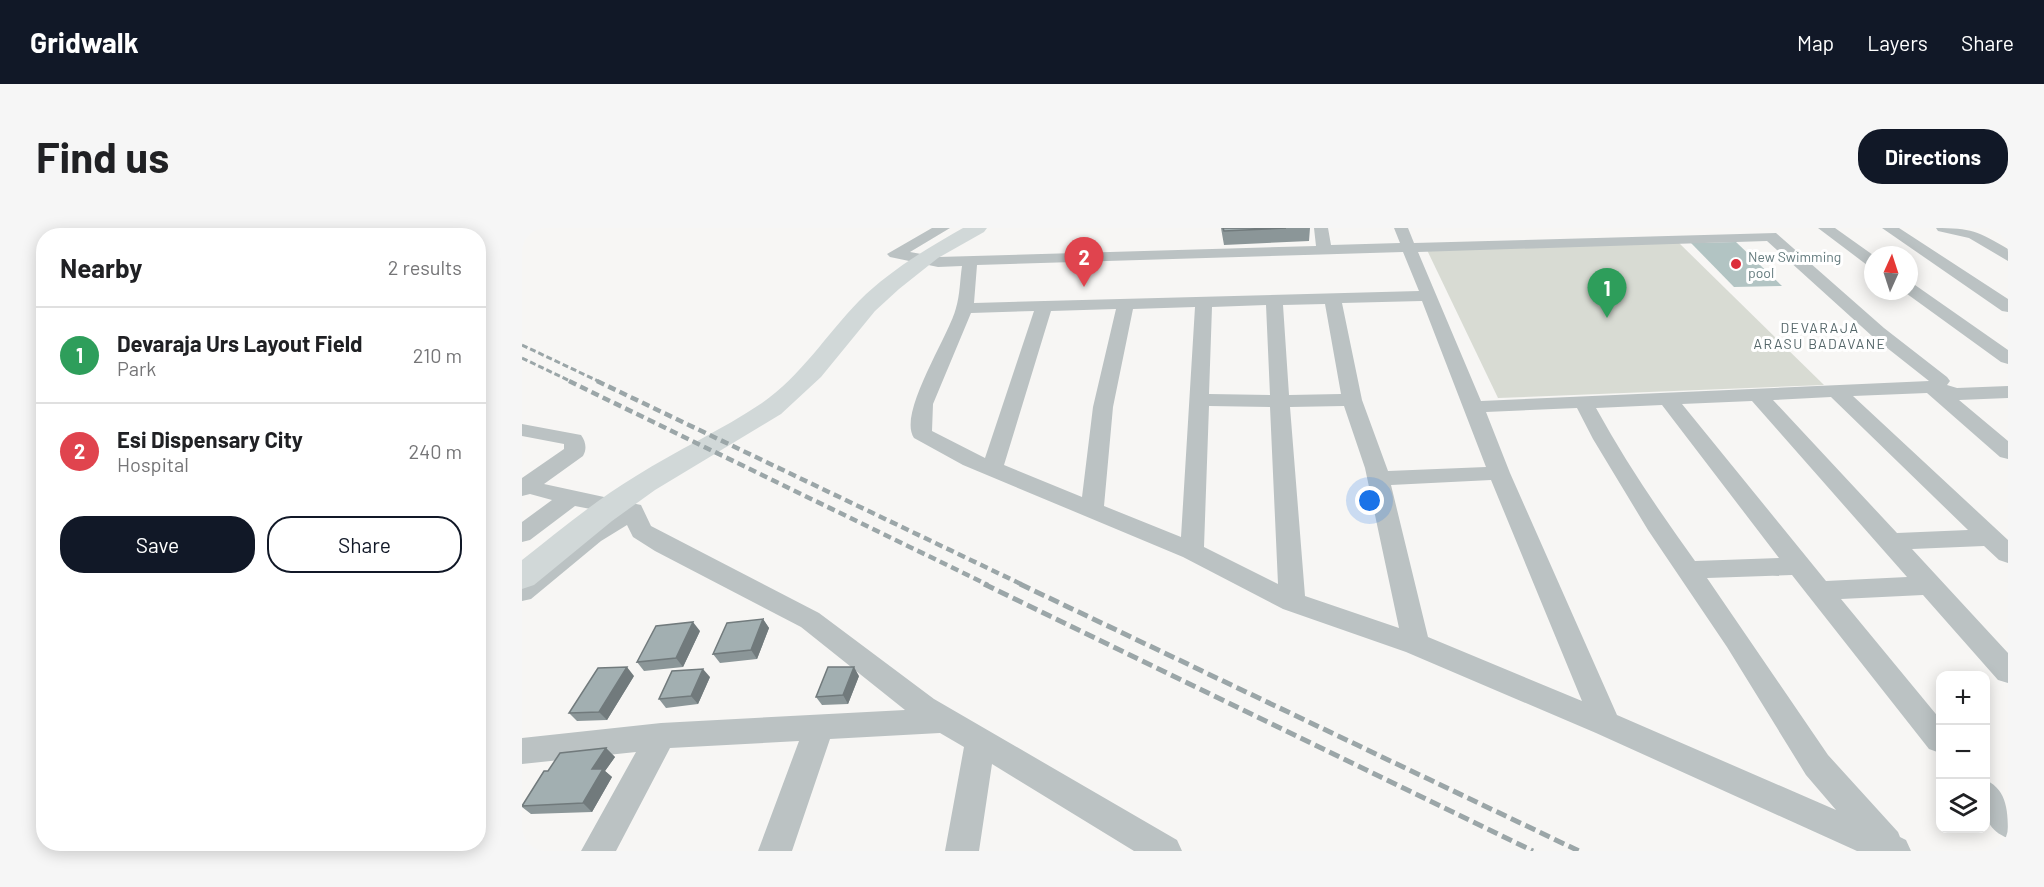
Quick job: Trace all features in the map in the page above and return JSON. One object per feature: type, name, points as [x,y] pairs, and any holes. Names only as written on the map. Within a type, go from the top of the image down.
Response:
[{"type":"main road","points":[[522,558],[631,476],[757,402],[792,370],[852,304],[876,282],[917,252],[959,228]]},
{"type":"main road","points":[[522,577],[601,514],[645,483],[772,408],[812,372],[867,306],[891,284],[932,254],[976,228]]},
{"type":"street","points":[[943,228],[895,254],[935,261],[970,261],[1566,244],[1619,242],[1669,234],[1765,232],[1936,384],[2008,452]]},
{"type":"street","points":[[935,261],[990,228]]},
{"type":"street","points":[[1321,228],[1324,251]]},
{"type":"street","points":[[1401,228],[1499,473],[1606,724]]},
{"type":"street","points":[[1488,228],[1501,246]]},
{"type":"street","points":[[1553,228],[1566,244]]},
{"type":"street","points":[[1608,228],[1619,242]]},
{"type":"street","points":[[1825,228],[1864,256]]},
{"type":"street","points":[[1889,228],[2008,306]]},
{"type":"street","points":[[1943,228],[1974,235],[2008,256]]},
{"type":"street","points":[[970,261],[965,308],[923,405],[921,434],[992,468],[1192,551],[1292,602],[1416,644],[1606,724],[1893,850]]},
{"type":"street","points":[[1918,294],[2008,358]]},
{"type":"street","points":[[965,308],[1428,296]]},
{"type":"street","points":[[1332,297],[1352,400],[1378,478],[1416,644]]},
{"type":"street","points":[[1274,299],[1292,602]]},
{"type":"street","points":[[1192,551],[1204,302]]},
{"type":"street","points":[[1092,509],[1103,407],[1126,304]]},
{"type":"street","points":[[992,468],[1044,306]]},
{"type":"street","points":[[1474,406],[1836,391],[2008,377]]},
{"type":"street","points":[[1936,384],[1956,394],[2008,392]]},
{"type":"street","points":[[1836,391],[2008,554]]},
{"type":"street","points":[[1756,393],[2008,672]]},
{"type":"street","points":[[1665,397],[1936,734]]},
{"type":"street","points":[[1201,400],[1352,400]]},
{"type":"street","points":[[1583,402],[1608,448],[1737,640],[1817,765],[1893,850]]},
{"type":"street","points":[[522,430],[574,440],[575,451],[523,487]]},
{"type":"street","points":[[1378,478],[1499,473]]},
{"type":"street","points":[[523,487],[633,510]]},
{"type":"street","points":[[522,534],[571,498]]},
{"type":"street","points":[[522,592],[593,535],[633,510]]},
{"type":"street","points":[[633,510],[641,531],[810,620],[924,708],[1147,846]]},
{"type":"street","points":[[1889,542],[1989,537]]},
{"type":"street","points":[[1688,570],[1800,567]]},
{"type":"street","points":[[1819,591],[1929,585]]},
{"type":"street","points":[[522,751],[661,736],[944,720]]},
{"type":"street","points":[[775,851],[819,727]]},
{"type":"street","points":[[598,851],[661,736]]},
{"type":"street","points":[[962,851],[980,741]]},
{"type":"street","points":[[1990,800],[2008,823]]},
{"type":"shaded area","points":[[1678,242],[1824,385],[1498,398],[1427,250]]},
{"type":"shaded area","name":"New Swimming pool","points":[[1736,242],[1782,286],[1734,287],[1691,243]]},
{"type":"building","points":[[1223,228],[1286,228],[1224,231]]},
{"type":"building","points":[[763,619],[751,650],[713,654],[727,623]]},
{"type":"building","points":[[693,622],[676,658],[637,662],[656,626]]},
{"type":"building","points":[[627,667],[599,712],[569,713],[598,668]]},
{"type":"building","points":[[828,667],[854,667],[843,695],[816,697]]},
{"type":"building","points":[[703,669],[691,696],[659,699],[672,671]]},
{"type":"building","points":[[606,748],[592,769],[603,769],[583,803],[522,806],[544,771],[548,771],[560,753]]},
{"type":"railway","points":[[522,345],[600,382]]},
{"type":"railway","points":[[522,358],[572,382]]},
{"type":"railway","points":[[569,381],[988,585]]},
{"type":"railway","points":[[597,381],[1023,585]]},
{"type":"railway","points":[[984,584],[1533,851]]},
{"type":"railway","points":[[1020,584],[1579,851]]},
{"type":"place","name":"New Swimming pool","points":[[1736,264]]},
{"type":"place","name":"Esi Dispensary City","points":[[1084,287]]},
{"type":"place","name":"Devaraja Urs Layout Field","points":[[1607,318]]},
{"type":"district","name":"DEVARAJA ARASU BADAVANE","points":[[1820,336]]}]
